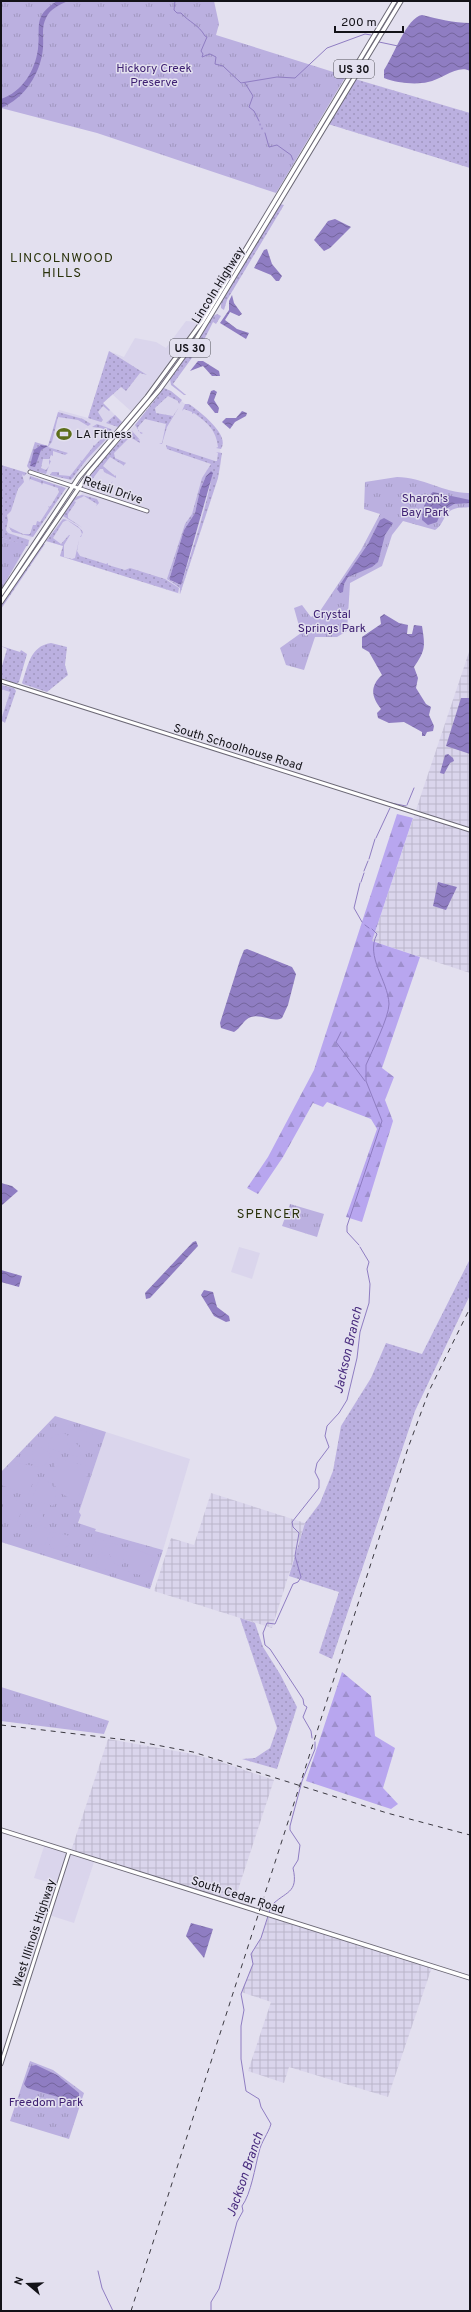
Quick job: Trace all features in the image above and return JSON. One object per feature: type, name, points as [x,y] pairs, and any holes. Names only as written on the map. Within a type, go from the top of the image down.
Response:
[{"type":"main road","name":"Lincoln Highway","points":[[1,594],[73,486],[148,397],[202,322],[395,1]]},
{"type":"main road","name":"Lincoln Highway","points":[[1,602],[79,487],[160,389],[197,338],[400,1]]},
{"type":"main road","name":"South Cedar Road","points":[[1,1830],[470,1978]]},
{"type":"street","name":"Retail Drive","points":[[30,472],[79,487],[147,511]]},
{"type":"street","name":"South Schoolhouse Road","points":[[1,681],[470,830]]},
{"type":"street","name":"West Illinois Highway","points":[[1,2064],[69,1852]]},
{"type":"shaded area","points":[[186,321],[198,322],[132,412],[112,394],[103,403],[122,422],[74,479],[58,478],[30,470],[27,466],[48,446],[59,410],[88,418],[109,351],[124,357],[135,338],[156,342],[166,348]]},
{"type":"shaded area","points":[[169,391],[212,426],[220,446],[221,464],[217,481],[180,594],[60,556],[63,546],[47,541],[76,498],[81,495],[89,478],[145,413]]},
{"type":"shaded area","points":[[1,465],[24,472],[63,490],[27,545],[1,538]]},
{"type":"shaded area","points":[[470,649],[470,973],[372,941]]},
{"type":"shaded area","points":[[1,685],[14,691],[4,722],[1,722]]},
{"type":"shaded area","points":[[239,1247],[260,1253],[252,1279],[231,1272]]},
{"type":"shaded area","points":[[106,1432],[190,1459],[163,1550],[95,1531],[96,1529],[78,1524],[81,1515],[79,1512]]},
{"type":"shaded area","points":[[211,1493],[305,1523],[272,1628],[154,1591],[171,1538],[194,1545]]},
{"type":"shaded area","points":[[108,1739],[187,1753],[215,1760],[274,1780],[234,1902],[71,1851]]},
{"type":"shaded area","points":[[45,1843],[95,1859],[74,1923],[49,1915],[58,1885],[34,1878]]},
{"type":"shaded area","points":[[268,1917],[432,1967],[388,2097],[289,2067],[284,2083],[248,2071],[271,2002],[241,1992],[253,1964],[251,1954],[261,1938]]},
{"type":"green space","name":"Hickory Creek Preserve","points":[[1,1],[214,1],[219,24],[216,35],[346,76],[276,193],[97,133],[1,108]]},
{"type":"green space","points":[[355,79],[470,113],[470,168],[328,124]]},
{"type":"green space","points":[[280,204],[284,205],[227,300],[224,310],[221,308],[221,303]]},
{"type":"green space","points":[[217,314],[221,316],[216,324],[213,322],[202,344],[173,384],[186,395],[184,395],[171,385],[170,379],[213,316]]},
{"type":"green space","points":[[109,351],[147,375],[140,373],[126,391],[121,387],[103,403],[110,410],[109,411],[103,406],[98,412],[103,420],[101,422],[88,418]]},
{"type":"green space","points":[[164,388],[171,391],[182,400],[179,404],[178,401],[168,396],[155,408],[156,413],[173,416],[179,407],[167,427],[162,444],[159,443],[162,443],[166,424],[145,419],[138,427],[138,430],[135,425]]},
{"type":"green space","points":[[185,404],[189,404],[200,412],[218,430],[222,437],[223,443],[221,449],[216,448],[218,447],[217,441],[213,431],[203,420],[194,413],[192,414],[192,412],[184,409],[182,411]]},
{"type":"green space","points":[[58,412],[83,419],[91,424],[88,426],[78,420],[58,417],[52,442],[48,447],[68,453],[65,455],[53,451],[53,456],[51,455],[49,460],[43,459],[41,468],[46,470],[49,466],[46,474],[30,470],[27,466],[35,442],[48,446]]},
{"type":"green space","points":[[115,415],[122,422],[118,427],[106,423]]},
{"type":"green space","points":[[97,424],[111,429],[113,432],[87,459],[71,480],[50,475],[52,472],[59,472],[59,475],[70,476],[81,462],[80,460],[82,461],[93,445],[94,446],[105,435],[101,428],[92,427]]},
{"type":"green space","points":[[132,431],[140,440],[137,439],[140,443],[130,437],[114,453],[115,458],[126,463],[123,466],[110,457],[103,466],[115,476],[116,475],[116,478],[104,472],[103,469],[100,469],[91,481],[93,486],[102,492],[89,487],[87,481],[98,465],[128,432]]},
{"type":"green space","points":[[166,445],[215,461],[217,461],[218,453],[216,452],[222,453],[218,478],[180,594],[180,588],[167,579],[185,524],[192,514],[202,478],[211,464],[167,449]],"holes":[[[211,471],[211,477],[200,524],[181,585],[171,581],[170,577],[184,530],[195,513],[200,490],[206,476]]]},
{"type":"green space","points":[[1,465],[27,473],[24,476],[22,474],[24,482],[18,489],[11,511],[7,515],[8,520],[6,530],[8,533],[29,540],[28,546],[1,538]]},
{"type":"green space","points":[[30,476],[66,488],[33,537],[12,532],[9,527],[23,534],[30,534],[33,525],[36,525],[37,521],[40,522],[49,508],[48,506],[50,507],[59,492],[58,488],[43,483],[42,485],[41,483],[30,479],[29,481]]},
{"type":"green space","points":[[397,477],[416,480],[461,493],[470,493],[470,507],[457,508],[450,511],[435,530],[403,521],[392,535],[382,566],[350,583],[347,631],[337,637],[315,637],[304,670],[286,665],[280,648],[301,633],[294,608],[302,605],[311,617],[320,611],[361,550],[380,514],[364,509],[365,482]]},
{"type":"green space","points":[[113,481],[105,493],[102,492]]},
{"type":"green space","points":[[82,495],[97,499],[99,503],[96,506],[97,504],[84,496],[74,501],[76,502],[68,514],[68,518],[83,528],[63,516],[75,497]]},
{"type":"green space","points":[[53,519],[1,600],[1,597]]},
{"type":"green space","points":[[63,519],[67,520],[63,522],[53,538],[61,544],[70,535],[64,545],[64,557],[72,559],[75,558],[79,540],[77,551],[80,556],[106,564],[108,563],[108,565],[125,570],[130,568],[165,579],[179,588],[178,593],[60,556],[63,546],[46,541]]},
{"type":"green space","points":[[1,538],[27,545],[1,590]]},
{"type":"green space","points":[[43,544],[45,544],[1,609],[1,605]]},
{"type":"green space","points":[[51,643],[67,647],[65,665],[68,675],[47,692],[23,684],[22,683],[28,664],[34,652],[38,648]]},
{"type":"green space","points":[[1,646],[20,652],[21,650],[27,654],[19,682],[16,684],[1,678],[1,669],[7,649]]},
{"type":"green space","points":[[1,685],[14,688],[16,691],[5,723],[1,720],[10,692],[1,689]]},
{"type":"green space","points":[[397,814],[413,818],[372,941],[420,957],[382,1068],[394,1077],[385,1100],[393,1121],[362,1222],[346,1217],[377,1129],[371,1119],[327,1102],[323,1107],[313,1103],[283,1157],[258,1194],[247,1188],[268,1157],[314,1070]]},
{"type":"green space","points":[[290,1204],[324,1214],[317,1237],[282,1226]]},
{"type":"green space","points":[[470,1259],[470,1295],[415,1411],[332,1659],[319,1653],[339,1592],[289,1576],[305,1523],[320,1503],[333,1471],[341,1426],[371,1378],[386,1343],[422,1354]]},
{"type":"green space","points":[[55,1416],[106,1432],[79,1512],[81,1515],[78,1523],[96,1529],[95,1531],[163,1550],[150,1589],[1,1542],[1,1472]]},
{"type":"green space","points":[[80,1430],[99,1436],[93,1454],[83,1451],[77,1441]]},
{"type":"green space","points":[[64,1433],[70,1437],[64,1453],[48,1448],[49,1441],[54,1435]]},
{"type":"green space","points":[[73,1440],[81,1449],[80,1457],[68,1454]]},
{"type":"green space","points":[[39,1446],[52,1455],[44,1466],[36,1464],[32,1458],[33,1450]]},
{"type":"green space","points":[[56,1458],[88,1466],[90,1469],[76,1502],[59,1492],[52,1481]]},
{"type":"green space","points":[[14,1462],[39,1467],[28,1495],[1,1485],[1,1480]]},
{"type":"green space","points":[[40,1477],[45,1479],[54,1488],[56,1496],[53,1506],[32,1499]]},
{"type":"green space","points":[[5,1495],[25,1504],[17,1522],[9,1519],[4,1512],[3,1504]]},
{"type":"green space","points":[[29,1507],[42,1511],[43,1517],[39,1523],[32,1525],[24,1521]]},
{"type":"green space","points":[[39,1525],[51,1530],[45,1545],[36,1544],[31,1538],[32,1530]]},
{"type":"green space","points":[[54,1532],[70,1536],[70,1543],[64,1550],[56,1551],[49,1546]]},
{"type":"green space","points":[[97,1538],[107,1541],[105,1547],[98,1551],[92,1549]]},
{"type":"green space","points":[[110,1542],[128,1549],[121,1567],[114,1563],[110,1557]]},
{"type":"green space","points":[[135,1549],[155,1557],[150,1570],[140,1575],[127,1571],[132,1551]]},
{"type":"green space","points":[[100,1551],[110,1560],[110,1571],[95,1567]]},
{"type":"green space","points":[[240,1618],[255,1623],[263,1647],[280,1674],[297,1707],[277,1769],[242,1759],[255,1758],[270,1748],[277,1728]]},
{"type":"green space","points":[[342,1672],[371,1696],[375,1736],[395,1748],[383,1788],[398,1804],[391,1809],[306,1781]]},
{"type":"green space","points":[[1,1687],[109,1721],[104,1734],[1,1721]]},
{"type":"green space","name":"Freedom Park","points":[[30,2061],[53,2070],[84,2093],[69,2139],[10,2121]]},
{"type":"water","points":[[57,1],[68,1],[52,10],[44,22],[42,57],[35,76],[24,92],[9,104],[1,108],[1,99],[8,96],[21,86],[31,73],[38,49],[39,22],[44,12]]},
{"type":"water","points":[[422,15],[452,22],[470,23],[470,71],[460,69],[433,81],[423,83],[400,82],[384,78],[384,70],[401,38],[416,17]]},
{"type":"water","points":[[335,219],[351,227],[330,248],[324,251],[314,240],[328,221]]},
{"type":"water","points":[[267,249],[272,264],[282,276],[279,281],[276,281],[271,275],[254,268],[264,250]]},
{"type":"water","points":[[232,295],[234,303],[242,314],[239,316],[230,312],[225,320],[237,329],[249,333],[246,339],[220,323],[229,310],[229,301]]},
{"type":"water","points":[[198,361],[203,361],[219,371],[220,376],[212,376],[203,366],[190,371]]},
{"type":"water","points":[[214,390],[217,392],[214,400],[219,408],[218,413],[215,413],[207,403],[211,391]]},
{"type":"water","points":[[242,411],[247,413],[246,416],[235,422],[230,429],[222,422],[226,418],[236,418]]},
{"type":"water","points":[[41,445],[48,446],[41,450],[35,467],[30,466],[34,450]]},
{"type":"water","points":[[211,471],[213,473],[181,585],[170,580],[170,577],[184,530],[195,513],[200,490],[206,476]]},
{"type":"water","points":[[433,492],[470,500],[470,503],[454,504],[441,512],[437,522],[428,525],[422,520],[423,513],[426,501]]},
{"type":"water","points":[[384,518],[393,523],[385,535],[378,562],[372,567],[348,577],[344,584],[343,592],[340,593],[337,589],[368,544],[380,520]]},
{"type":"water","points":[[384,614],[399,623],[408,625],[407,634],[412,634],[414,625],[422,626],[424,648],[414,667],[418,678],[416,688],[426,704],[431,707],[429,715],[434,726],[433,731],[427,732],[425,736],[422,736],[422,732],[404,722],[389,723],[378,718],[377,713],[381,709],[375,700],[373,691],[375,683],[382,675],[369,652],[362,648],[362,637],[381,624],[380,617]]},
{"type":"water","points":[[461,698],[470,698],[470,754],[446,746]]},
{"type":"water","points":[[448,754],[454,761],[450,763],[444,774],[440,773],[445,755]]},
{"type":"water","points":[[438,882],[457,887],[446,910],[433,906]]},
{"type":"water","points":[[247,949],[292,967],[296,974],[288,1005],[282,1018],[275,1020],[255,1016],[251,1017],[234,1032],[221,1028],[220,1023],[240,960],[244,950]]},
{"type":"water","points":[[1,1183],[12,1186],[18,1191],[1,1206]]},
{"type":"water","points":[[196,1241],[198,1246],[150,1298],[146,1299],[145,1293],[193,1242]]},
{"type":"water","points":[[1,1270],[22,1276],[19,1287],[1,1282]]},
{"type":"water","points":[[204,1290],[213,1292],[217,1307],[229,1316],[230,1321],[226,1322],[214,1316],[201,1295]]},
{"type":"water","points":[[191,1923],[213,1929],[204,1958],[186,1936]]},
{"type":"water","points":[[36,2065],[57,2075],[79,2093],[79,2103],[27,2088],[24,2084],[31,2066]]},
{"type":"waterway","points":[[175,1],[174,10],[177,13],[181,13],[197,26],[207,37],[201,51],[203,54],[202,57],[210,54],[216,57],[215,64],[223,66],[241,83],[277,77],[295,78],[327,48],[365,34],[371,35]]},
{"type":"waterway","points":[[379,42],[398,46]]},
{"type":"waterway","points":[[245,83],[253,96],[249,107],[254,111],[259,121]]},
{"type":"waterway","points":[[265,133],[269,147],[277,145],[291,155],[293,160]]},
{"type":"waterway","name":"Jackson Branch","points":[[407,805],[414,788]]},
{"type":"waterway","name":"Jackson Branch","points":[[391,803],[406,806]]},
{"type":"waterway","name":"Jackson Branch","points":[[376,838],[390,808]]},
{"type":"waterway","name":"Jackson Branch","points":[[369,859],[375,839]]},
{"type":"waterway","name":"Jackson Branch","points":[[364,871],[368,861]]},
{"type":"waterway","name":"Jackson Branch","points":[[361,882],[364,873]]},
{"type":"waterway","name":"Jackson Branch","points":[[360,883],[354,908],[362,922]]},
{"type":"waterway","name":"Jackson Branch","points":[[365,925],[369,928]]},
{"type":"waterway","name":"Jackson Branch","points":[[359,1245],[347,1232],[347,1226],[382,1121],[366,1081],[366,1065],[383,1025],[389,1004],[388,995],[375,960],[374,943],[377,934],[372,929]]},
{"type":"waterway","points":[[341,1032],[336,1042],[365,1081]]},
{"type":"waterway","name":"Jackson Branch","points":[[312,1738],[311,1731],[303,1717],[307,1707],[304,1705],[303,1699],[270,1649],[265,1645],[263,1633],[267,1623],[275,1624],[293,1584],[298,1582],[301,1577],[295,1556],[299,1533],[293,1527],[292,1522],[319,1488],[319,1480],[315,1472],[317,1463],[329,1447],[325,1436],[327,1426],[339,1413],[347,1400],[357,1358],[360,1332],[369,1303],[370,1284],[367,1269],[369,1262],[360,1247]]},
{"type":"waterway","name":"Jackson Branch","points":[[269,1913],[271,1906],[290,1891],[294,1883],[293,1868],[298,1860],[300,1845],[290,1830],[290,1826],[302,1781],[315,1749],[315,1742]]},
{"type":"waterway","name":"Jackson Branch","points":[[211,2311],[211,2302],[219,2289],[237,2222],[243,2211],[242,2206],[248,2195],[260,2148],[271,2124],[261,2107],[259,2099],[246,2091],[241,2059],[241,2026],[244,2010],[241,1994],[253,1964],[251,1954],[261,1938],[268,1916]]},
{"type":"waterway","points":[[98,2271],[102,2288],[113,2311]]},
{"type":"railway","points":[[131,2311],[408,1448],[429,1391],[470,1308]]},
{"type":"railway","points":[[1,1725],[135,1741],[193,1752],[387,1813],[470,1835]]},
{"type":"place","name":"LA Fitness","points":[[64,434]]},
{"type":"district","name":"LINCOLNWOOD HILLS","points":[[62,264]]},
{"type":"district","name":"SPENCER","points":[[269,1213]]},
{"type":"park label","name":"Sharon's Bay Park","points":[[425,505]]},
{"type":"park label","name":"Crystal Springs Park","points":[[332,621]]}]
